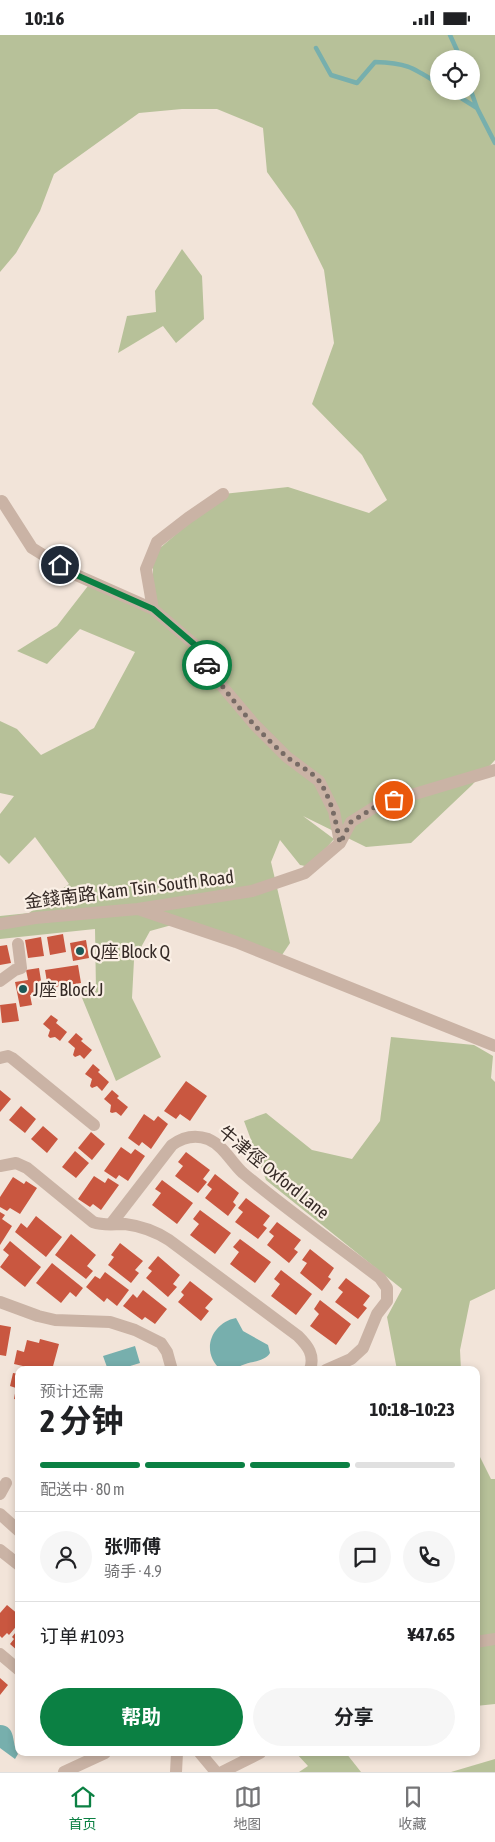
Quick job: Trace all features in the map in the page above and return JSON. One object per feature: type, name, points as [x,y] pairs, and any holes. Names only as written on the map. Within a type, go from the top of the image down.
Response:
[{"type":"street","points":[[153,609],[146,569],[157,542],[223,494]]},
{"type":"street","points":[[2,501],[32,548],[74,574],[153,609],[194,644],[222,686],[254,724],[287,757],[319,781],[334,811],[340,843]]},
{"type":"street","name":"金錢南路 Kam Tsin South Road","points":[[0,924],[35,918],[138,909],[252,891],[305,873],[340,843],[351,822],[378,805],[495,770]]},
{"type":"street","points":[[138,909],[236,942],[495,1046]]},
{"type":"street","points":[[0,981],[15,969],[21,969],[18,944]]},
{"type":"street","points":[[0,1058],[8,1056],[12,1058],[94,1125]]},
{"type":"street","name":"牛津徑 Oxford Lane","points":[[111,1224],[172,1145],[185,1137],[201,1137],[217,1144],[242,1171],[380,1278],[387,1288],[388,1295],[384,1307],[377,1314],[363,1348],[351,1359],[335,1366]]},
{"type":"street","points":[[0,1166],[16,1163],[27,1168],[93,1222],[105,1225],[142,1227],[169,1240],[298,1336],[307,1345],[312,1355],[311,1366]]},
{"type":"street","points":[[0,1302],[38,1317],[55,1320],[110,1322],[135,1330],[161,1343],[168,1352],[171,1366]]},
{"type":"street","points":[[0,1514],[15,1527]]},
{"type":"street","points":[[0,1550],[15,1562]]},
{"type":"street","points":[[480,1641],[495,1639]]},
{"type":"street","points":[[0,1654],[15,1667]]},
{"type":"street","points":[[64,1772],[99,1756]]},
{"type":"street","points":[[176,1772],[177,1756]]},
{"type":"street","points":[[203,1756],[216,1772]]},
{"type":"street","points":[[222,1772],[254,1756]]},
{"type":"green space","points":[[0,35],[495,35],[495,760],[472,785],[411,843],[366,847],[303,816],[334,839],[310,867],[300,865],[280,840],[271,862],[290,943],[282,955],[179,923],[150,931],[134,960],[132,998],[161,1057],[116,1081],[78,988],[96,991],[95,929],[0,939],[0,916],[29,913],[69,884],[35,837],[9,864],[0,855],[0,814],[14,796],[0,793],[0,721],[17,729],[41,755],[94,728],[135,652],[80,629],[47,664],[17,651],[57,626],[91,582],[153,609],[153,554],[223,494],[288,487],[369,513],[387,500],[362,455],[312,404],[334,343],[324,270],[295,211],[267,172],[263,128],[217,109],[182,109],[139,113],[54,174],[40,211],[16,253],[0,272]]},
{"type":"green space","points":[[182,249],[202,276],[204,319],[176,343],[163,326],[118,353],[127,316],[156,312],[155,291]]},
{"type":"green space","points":[[391,1037],[474,1045],[493,1056],[491,1078],[495,1082],[495,1289],[470,1301],[460,1350],[461,1366],[396,1366],[387,1317],[402,1289],[266,1180],[244,1121],[266,1113],[312,1150],[352,1159],[380,1121]]},
{"type":"green space","points":[[480,1457],[491,1479],[495,1479],[495,1704],[480,1706]]},
{"type":"green space","points":[[299,1756],[348,1756],[361,1772],[299,1772],[308,1766]]},
{"type":"green space","points":[[495,1759],[495,1772],[451,1772]]},
{"type":"water","points":[[236,1318],[243,1331],[268,1345],[270,1353],[263,1359],[242,1366],[218,1366],[211,1355],[211,1339],[220,1326]]},
{"type":"water","points":[[135,1346],[140,1363],[130,1366],[107,1366],[103,1356]]},
{"type":"water","points":[[0,1725],[9,1728],[15,1745],[15,1756],[17,1756],[15,1759],[0,1748]]},
{"type":"building","points":[[63,934],[66,952],[50,955],[47,937]]},
{"type":"building","points":[[41,937],[44,956],[28,958],[25,940]]},
{"type":"building","name":"Q座 Block Q","points":[[86,940],[89,958],[73,961],[70,943]]},
{"type":"building","points":[[7,945],[11,963],[0,965],[0,946]]},
{"type":"building","points":[[78,965],[81,983],[48,988],[45,970]]},
{"type":"building","points":[[39,968],[43,993],[30,995],[32,1005],[20,1007],[15,982],[28,980],[26,970]]},
{"type":"building","points":[[16,1003],[19,1021],[2,1023],[0,1005]]},
{"type":"building","points":[[51,1015],[58,1020],[56,1023],[67,1032],[60,1041],[55,1037],[50,1038],[48,1036],[50,1030],[43,1024]]},
{"type":"building","points":[[76,1033],[83,1039],[81,1041],[92,1050],[84,1059],[80,1055],[75,1057],[73,1055],[75,1048],[68,1042]]},
{"type":"building","points":[[93,1064],[100,1070],[98,1072],[109,1082],[102,1091],[97,1086],[92,1088],[90,1086],[92,1079],[85,1074]]},
{"type":"building","points":[[186,1081],[207,1096],[190,1121],[180,1114],[176,1119],[164,1111]]},
{"type":"building","points":[[0,1090],[11,1099],[0,1112]]},
{"type":"building","points":[[112,1090],[119,1096],[117,1098],[128,1107],[121,1116],[116,1112],[110,1112],[111,1105],[104,1099]]},
{"type":"building","points":[[21,1106],[36,1119],[25,1133],[9,1120]]},
{"type":"building","points":[[144,1114],[154,1121],[158,1116],[168,1124],[151,1149],[142,1142],[139,1146],[128,1138]]},
{"type":"building","points":[[43,1126],[58,1139],[47,1153],[31,1139]]},
{"type":"building","points":[[91,1132],[105,1144],[92,1160],[78,1148]]},
{"type":"building","points":[[121,1147],[131,1154],[135,1149],[145,1156],[128,1181],[119,1175],[116,1179],[104,1171]]},
{"type":"building","points":[[75,1151],[89,1163],[76,1178],[62,1167]]},
{"type":"building","points":[[186,1152],[210,1170],[203,1179],[207,1182],[198,1193],[175,1176],[183,1166],[178,1162]]},
{"type":"building","points":[[215,1174],[239,1193],[233,1202],[236,1205],[228,1216],[205,1198],[212,1189],[207,1185]]},
{"type":"building","points":[[94,1176],[105,1183],[108,1178],[119,1185],[101,1210],[93,1204],[90,1207],[78,1199]]},
{"type":"building","points":[[13,1177],[24,1184],[26,1181],[37,1188],[20,1214],[10,1208],[7,1211],[0,1207],[0,1197]]},
{"type":"building","points":[[162,1180],[193,1203],[177,1224],[152,1205],[161,1193],[155,1189]]},
{"type":"building","points":[[246,1198],[270,1216],[263,1225],[267,1228],[258,1239],[235,1222],[243,1212],[238,1208]]},
{"type":"building","points":[[200,1210],[231,1233],[215,1254],[190,1235],[199,1224],[193,1219]]},
{"type":"building","points":[[0,1212],[5,1215],[2,1219],[12,1226],[0,1245]]},
{"type":"building","points":[[36,1216],[62,1237],[46,1257],[15,1232],[21,1223],[27,1228]]},
{"type":"building","points":[[277,1222],[301,1240],[294,1249],[298,1252],[289,1263],[267,1245],[274,1236],[269,1232]]},
{"type":"building","points":[[71,1234],[96,1255],[87,1266],[93,1271],[86,1279],[55,1255]]},
{"type":"building","points":[[240,1239],[271,1262],[255,1283],[230,1264],[239,1252],[233,1247]]},
{"type":"building","points":[[10,1241],[41,1267],[25,1287],[0,1267],[9,1255],[3,1250]]},
{"type":"building","points":[[120,1243],[143,1261],[135,1270],[139,1273],[131,1283],[108,1265],[114,1257],[111,1255]]},
{"type":"building","points":[[310,1249],[334,1268],[328,1277],[331,1279],[322,1291],[300,1273],[307,1263],[302,1260]]},
{"type":"building","points":[[158,1256],[180,1275],[173,1284],[177,1287],[168,1297],[146,1278],[152,1271],[148,1268]]},
{"type":"building","points":[[52,1263],[83,1288],[76,1297],[70,1292],[61,1303],[36,1283]]},
{"type":"building","points":[[281,1270],[312,1294],[296,1315],[271,1296],[280,1284],[274,1279]]},
{"type":"building","points":[[105,1272],[129,1290],[117,1306],[107,1298],[104,1302],[86,1287],[95,1276],[100,1279]]},
{"type":"building","points":[[346,1278],[370,1296],[363,1305],[367,1308],[358,1319],[335,1302],[343,1292],[338,1288]]},
{"type":"building","points":[[190,1281],[213,1299],[205,1308],[209,1311],[201,1321],[178,1302],[184,1295],[181,1292]]},
{"type":"building","points":[[143,1290],[167,1309],[155,1324],[145,1317],[142,1320],[123,1306],[133,1294],[137,1298]]},
{"type":"building","points":[[320,1300],[351,1324],[336,1345],[310,1326],[319,1314],[314,1309]]},
{"type":"building","points":[[0,1325],[11,1327],[6,1356],[0,1355]]},
{"type":"building","points":[[40,1339],[59,1344],[53,1366],[23,1366],[14,1364],[17,1350],[24,1352],[27,1340],[39,1343]]},
{"type":"building","points":[[13,1373],[15,1373],[15,1388],[10,1386]]},
{"type":"building","points":[[7,1605],[15,1612],[15,1628],[9,1635],[7,1633],[2,1638],[0,1636],[0,1613]]},
{"type":"building","points":[[15,1633],[15,1648],[10,1644],[14,1639],[12,1637]]},
{"type":"building","points":[[0,1678],[8,1685],[0,1695]]},
{"type":"waterway","points":[[450,35],[457,50]]},
{"type":"waterway","points":[[316,48],[331,75],[357,83],[375,62],[395,63],[409,67],[430,79]]},
{"type":"waterway","points":[[464,100],[477,108]]},
{"type":"waterway","points":[[474,100],[495,143]]},
{"type":"way so far","points":[[207,665],[254,724],[287,757],[319,781],[334,811],[340,843],[351,822],[378,805],[394,800]]},
{"type":"place","name":"Q座 Block Q","points":[[80,951]]},
{"type":"place","name":"J座 Block J","points":[[23,989]]},
{"type":"route","points":[[60,565],[74,574],[153,609],[194,644],[207,665]]}]
